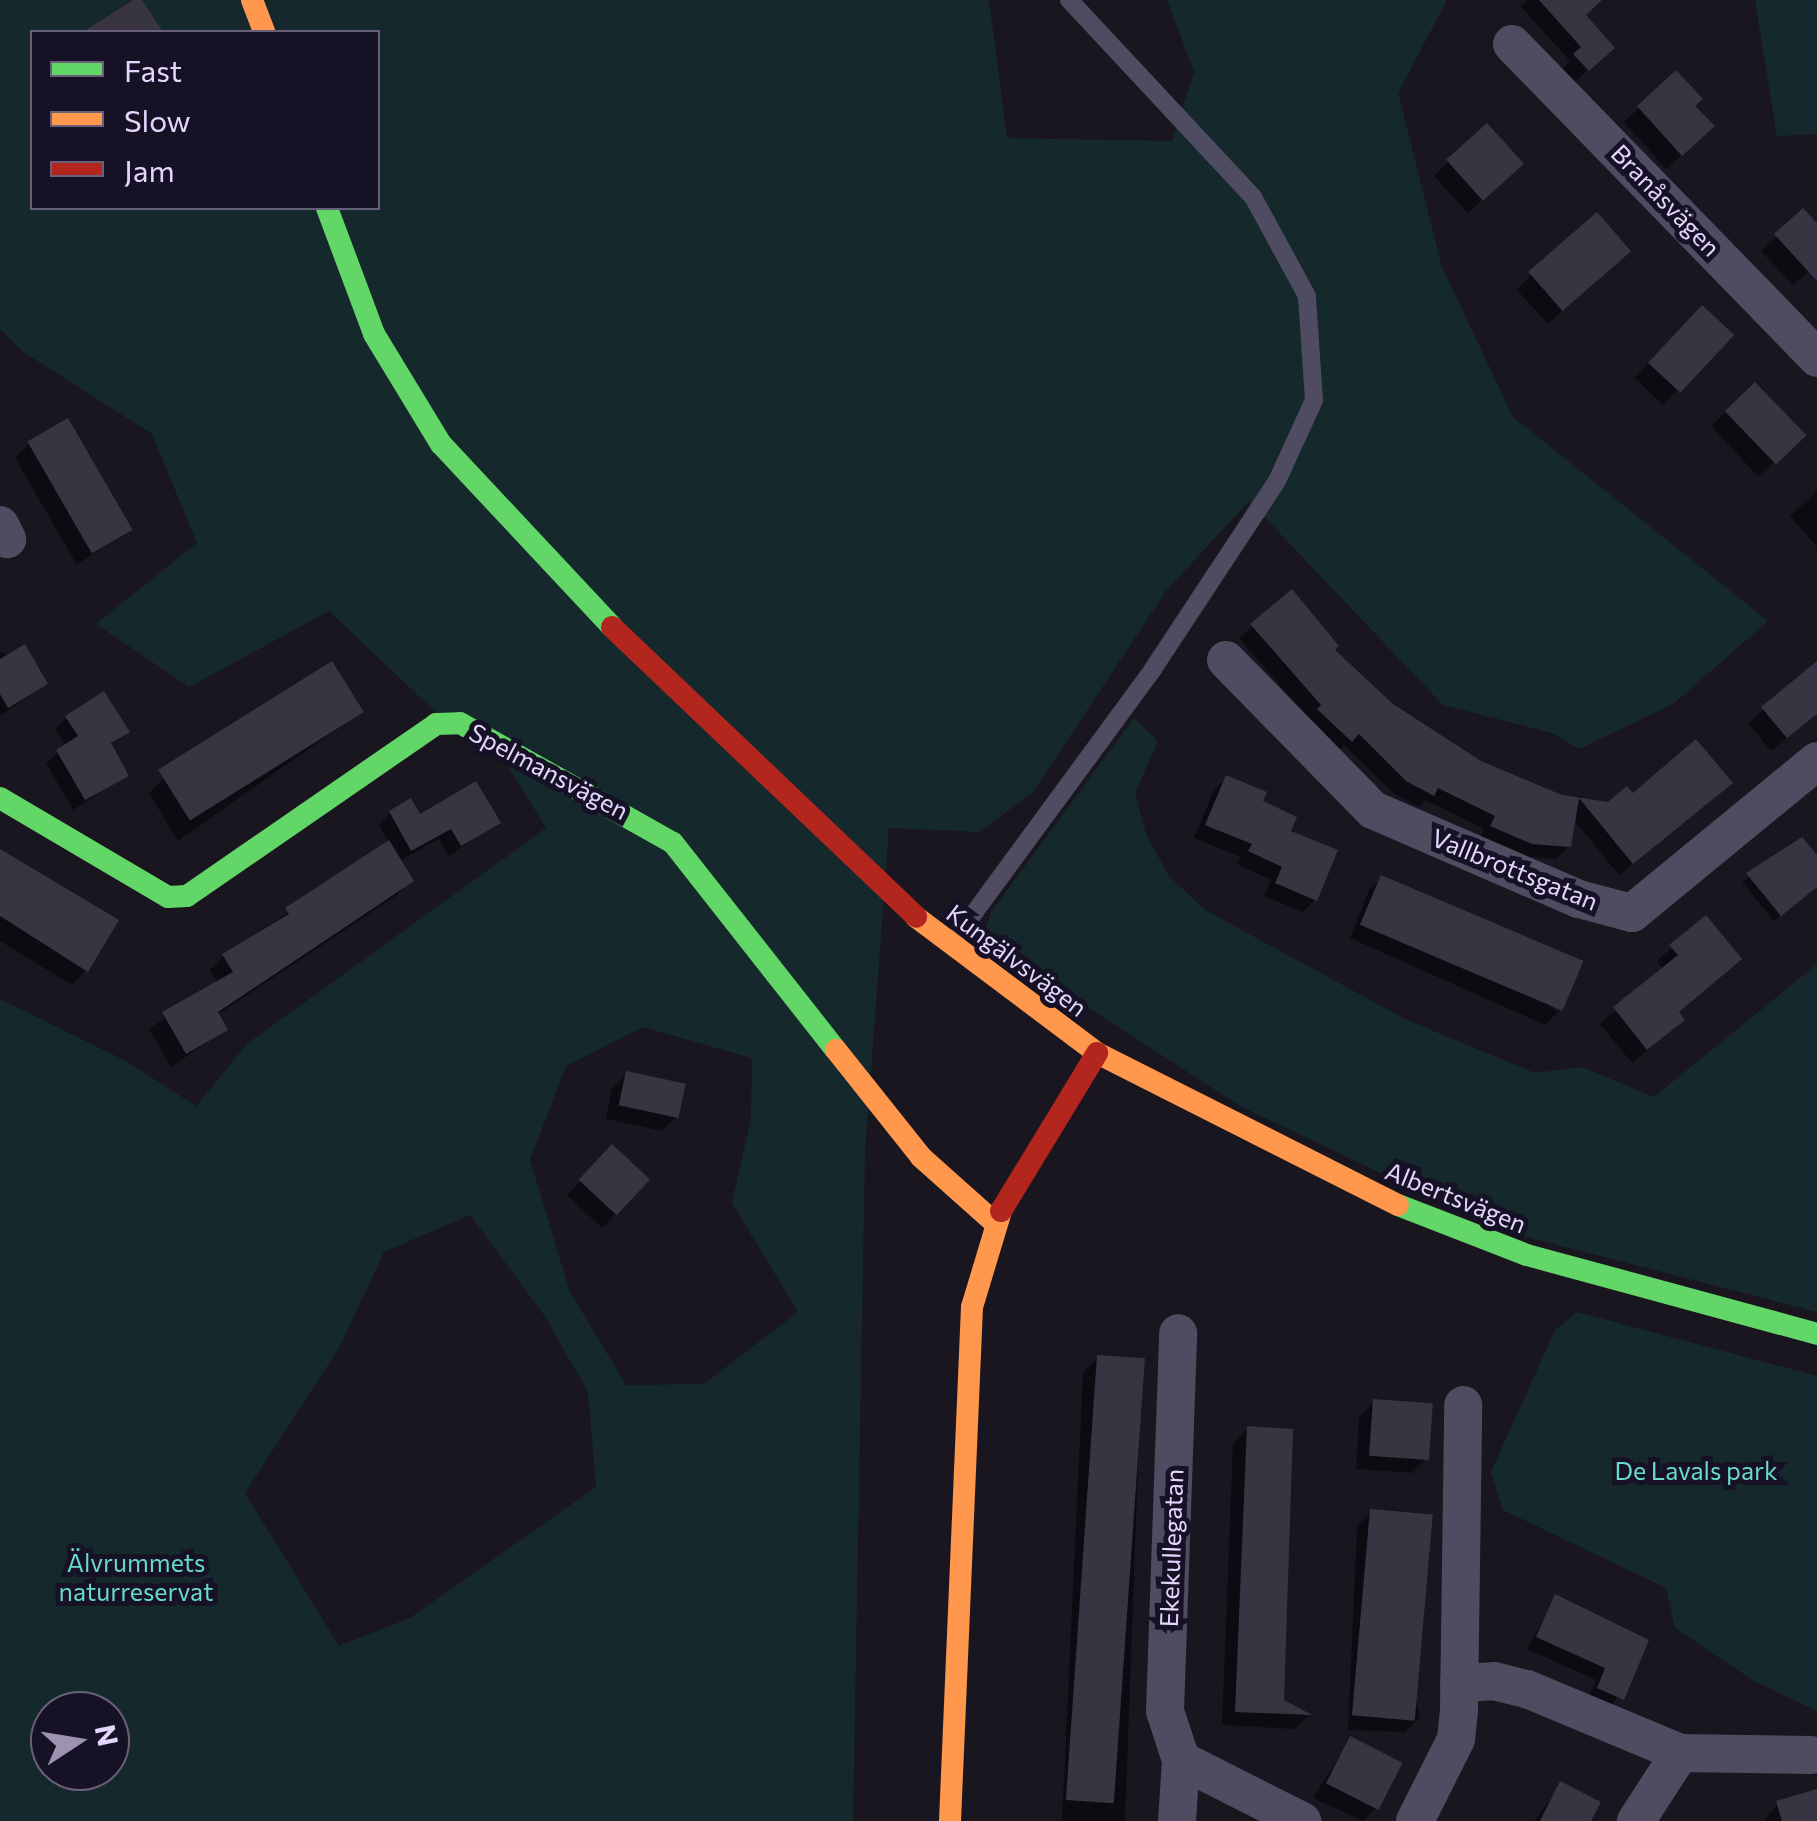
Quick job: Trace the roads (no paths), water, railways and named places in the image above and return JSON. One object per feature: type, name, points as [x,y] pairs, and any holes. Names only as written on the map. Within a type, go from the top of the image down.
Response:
[{"type":"street","points":[[252,0],[263,30]]},
{"type":"street","name":"Branåsvägen","points":[[1512,44],[1817,358]]},
{"type":"street","name":"Kungälvsvägen","points":[[329,210],[374,334],[441,444],[497,510],[715,731],[949,948],[1097,1052],[994,1222],[972,1307],[950,1821]]},
{"type":"street","name":"Vallbrottsgatan","points":[[1226,660],[1373,810],[1578,898],[1632,912],[1817,760]]},
{"type":"street","name":"Spelmansvägen","points":[[0,798],[168,898],[187,896],[436,724],[460,723],[672,843],[921,1157],[994,1222]]},
{"type":"street","name":"Albertsvägen","points":[[1097,1052],[1258,1139],[1460,1232],[1670,1298],[1817,1334]]},
{"type":"street","name":"Ekekullegatan","points":[[1177,1821],[1181,1760],[1165,1711],[1178,1333]]},
{"type":"street","points":[[1415,1821],[1456,1740],[1462,1405]]},
{"type":"street","points":[[1459,1684],[1526,1689],[1680,1753],[1811,1754]]},
{"type":"street","points":[[1636,1821],[1680,1753]]},
{"type":"street","points":[[1181,1760],[1302,1821]]},
{"type":"lane","points":[[949,948],[1152,669],[1277,481],[1314,400],[1307,296],[1253,197],[1069,0]]},
{"type":"park label","name":"De Lavals park","points":[[1696,1470]]},
{"type":"park label","name":"Älvrummets naturreservat","points":[[136,1578]]}]
